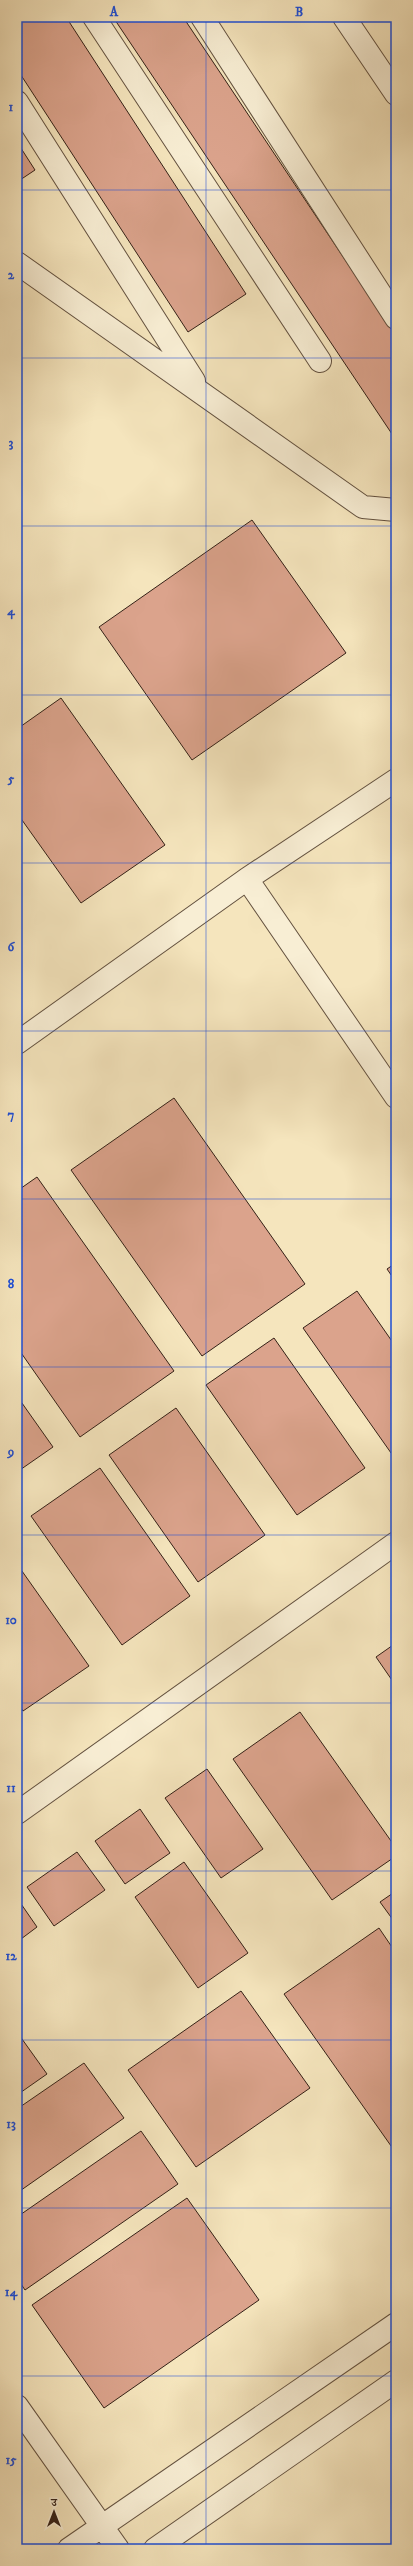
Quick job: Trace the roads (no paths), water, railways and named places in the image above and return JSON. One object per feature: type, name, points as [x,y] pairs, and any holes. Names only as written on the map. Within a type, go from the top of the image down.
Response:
[{"type":"street","points":[[94,17],[320,361]]},
{"type":"street","points":[[202,17],[396,318]]},
{"type":"street","points":[[344,17],[396,94]]},
{"type":"street","points":[[17,102],[200,391]]},
{"type":"street","points":[[17,263],[363,507],[396,510]]},
{"type":"street","points":[[17,1043],[247,879],[396,780]]},
{"type":"street","points":[[247,879],[396,1097]]},
{"type":"street","points":[[17,1813],[396,1543]]},
{"type":"street","points":[[70,2549],[396,2324]]},
{"type":"street","points":[[155,2549],[396,2381]]},
{"type":"street","points":[[17,2406],[118,2549]]}]
